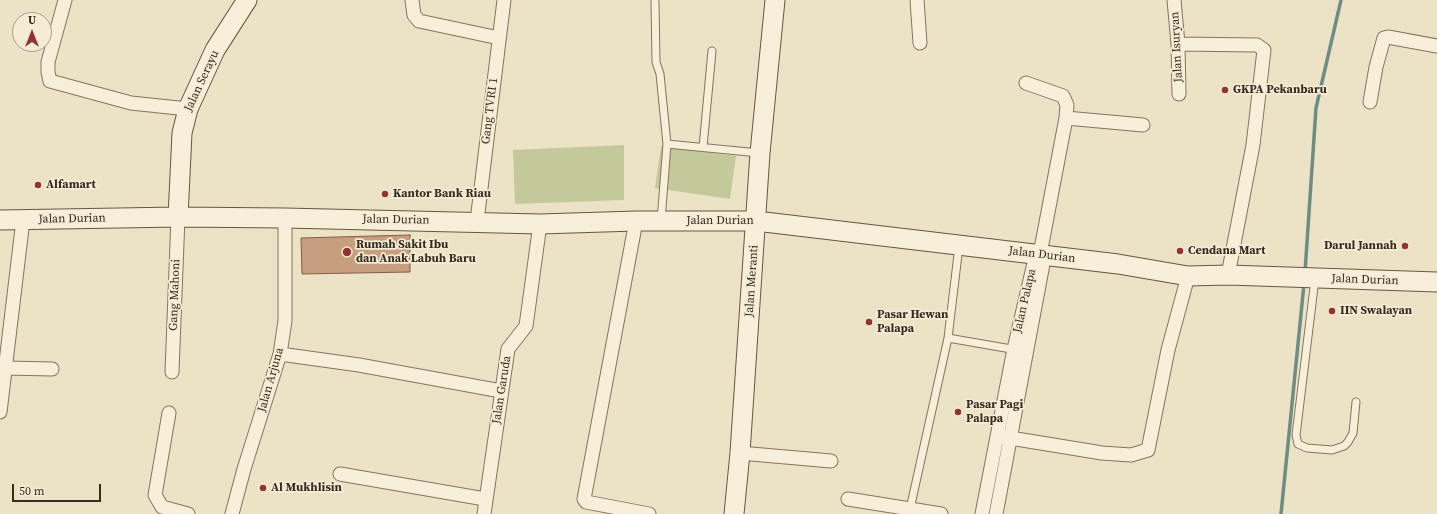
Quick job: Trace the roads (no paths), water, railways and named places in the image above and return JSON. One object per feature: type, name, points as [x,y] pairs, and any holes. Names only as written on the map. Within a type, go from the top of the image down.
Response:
[{"type":"main road","name":"Jalan Serayu","points":[[178,217],[182,133],[188,109],[215,50],[248,0]]},
{"type":"main road","name":"Jalan Meranti","points":[[734,514],[740,453],[760,153],[775,0]]},
{"type":"main road","name":"Jalan Durian","points":[[0,220],[178,217],[477,221],[540,224],[636,221],[756,221],[1040,254],[1118,264],[1188,276],[1228,275],[1437,282]]},
{"type":"street","points":[[65,0],[48,62],[50,81],[131,103],[188,109]]},
{"type":"street","points":[[412,0],[414,14],[419,21],[499,38]]},
{"type":"street","name":"Gang TVRI 1","points":[[477,221],[504,0]]},
{"type":"street","points":[[916,0],[920,43]]},
{"type":"street","name":"Jalan Isuryan","points":[[1174,0],[1178,44],[1179,94]]},
{"type":"street","points":[[1370,102],[1376,67],[1384,38],[1388,37],[1437,46]]},
{"type":"street","points":[[1178,44],[1256,44],[1264,50],[1253,145],[1228,275]]},
{"type":"street","name":"Jalan Palapa","points":[[982,514],[1003,437],[1020,350],[1043,264],[1040,254],[1066,118],[1067,105],[1063,96],[1026,83]]},
{"type":"street","points":[[1066,118],[1143,125]]},
{"type":"street","name":"Gang Mahoni","points":[[172,372],[178,217]]},
{"type":"street","name":"Jalan Arjuna","points":[[232,514],[244,469],[280,354],[285,321],[285,218]]},
{"type":"street","points":[[0,412],[23,220]]},
{"type":"street","points":[[636,221],[584,499],[586,502],[648,514]]},
{"type":"street","name":"Jalan Garuda","points":[[484,514],[508,349],[526,326],[540,224]]},
{"type":"street","points":[[1003,437],[1102,453],[1131,455],[1148,450],[1168,350],[1188,276]]},
{"type":"street","points":[[280,354],[359,365],[501,391]]},
{"type":"street","points":[[6,368],[52,369]]},
{"type":"street","points":[[169,413],[156,495],[162,507],[188,514]]},
{"type":"street","name":"Jalan Palapa","points":[[996,514],[1003,437]]},
{"type":"street","points":[[740,453],[831,461]]},
{"type":"street","points":[[340,474],[485,499]]},
{"type":"street","points":[[848,499],[941,514]]},
{"type":"lane","points":[[655,2],[656,62],[660,74],[667,144],[661,221]]},
{"type":"lane","points":[[703,146],[712,51]]},
{"type":"lane","points":[[667,144],[703,146],[760,153]]},
{"type":"lane","points":[[910,509],[948,338],[959,244]]},
{"type":"lane","points":[[1312,279],[1296,435],[1298,444],[1307,448],[1332,450],[1344,446],[1353,433],[1356,402]]},
{"type":"lane","points":[[948,338],[1020,350]]},
{"type":"waterway","points":[[1305,272],[1316,108],[1341,0]]},
{"type":"waterway","points":[[1281,514],[1304,284]]},
{"type":"place","name":"GKPA Pekanbaru","points":[[1225,90]]},
{"type":"place","name":"Alfamart","points":[[38,185]]},
{"type":"place","name":"Kantor Bank Riau","points":[[385,194]]},
{"type":"place","name":"Darul Jannah","points":[[1405,246]]},
{"type":"place","name":"Cendana Mart","points":[[1180,251]]},
{"type":"place","name":"Rumah Sakit Ibu dan Anak Labuh Baru","points":[[347,252]]},
{"type":"place","name":"IIN Swalayan","points":[[1332,311]]},
{"type":"place","name":"Pasar Hewan Palapa","points":[[869,322]]},
{"type":"place","name":"Pasar Pagi Palapa","points":[[958,412]]},
{"type":"place","name":"Al Mukhlisin","points":[[263,488]]}]
